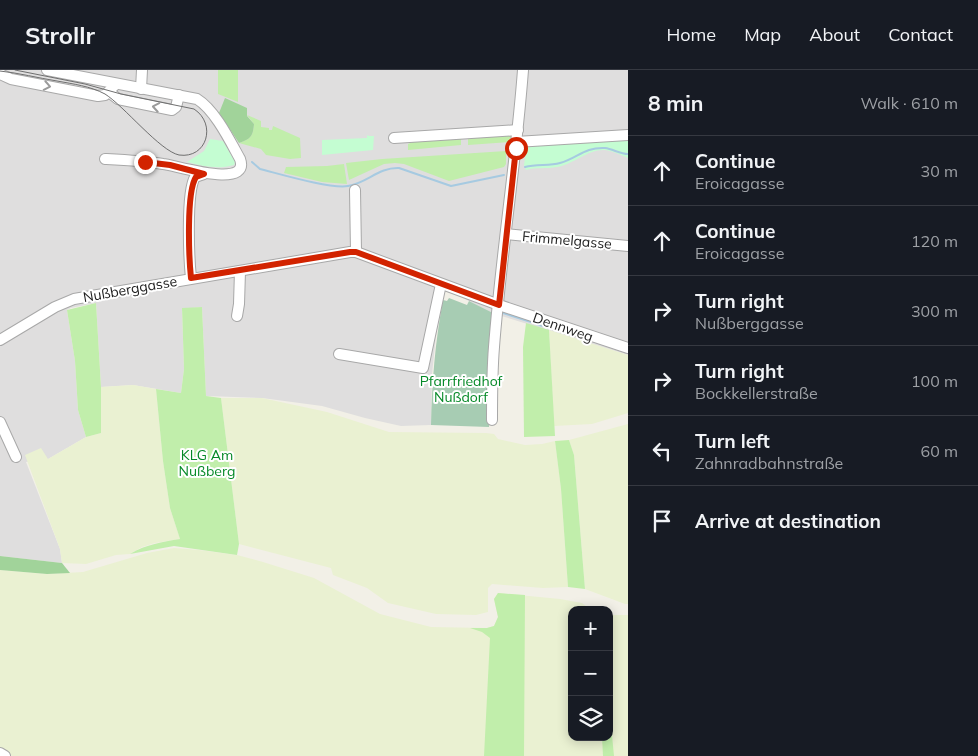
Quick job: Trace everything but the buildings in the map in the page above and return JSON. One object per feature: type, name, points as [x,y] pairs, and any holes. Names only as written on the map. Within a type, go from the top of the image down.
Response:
[{"type":"street","points":[[47,70],[113,88],[142,89],[197,99],[206,106],[242,163],[241,168],[234,174],[204,174],[162,163],[105,159]]},
{"type":"street","points":[[142,70],[142,89]]},
{"type":"street","points":[[492,420],[493,360],[523,70]]},
{"type":"street","points":[[0,74],[98,96],[105,95],[113,88]]},
{"type":"street","points":[[113,88],[118,100],[172,110],[177,105],[179,95]]},
{"type":"street","points":[[394,138],[518,130]]},
{"type":"street","points":[[516,142],[628,135]]},
{"type":"street","points":[[191,278],[191,189],[196,177],[204,174]]},
{"type":"street","points":[[355,190],[356,252]]},
{"type":"street","name":"Frimmelgasse","points":[[506,234],[628,246]]},
{"type":"street","name":"Nußberggasse","points":[[0,340],[55,307],[74,299],[346,252],[356,252],[499,305]]},
{"type":"street","points":[[237,316],[240,271]]},
{"type":"street","points":[[339,354],[423,368],[441,284]]},
{"type":"street","name":"Dennweg","points":[[499,305],[628,348]]},
{"type":"street","points":[[0,422],[16,457]]},
{"type":"street","points":[[0,753],[5,756]]},
{"type":"shaded area","points":[[0,70],[628,70],[628,355],[495,314],[445,289],[436,336],[432,374],[431,425],[401,426],[322,406],[262,398],[206,396],[202,307],[182,309],[184,369],[181,393],[133,385],[101,387],[96,303],[71,308],[67,310],[75,361],[78,410],[86,437],[48,459],[26,462],[60,549],[62,563],[0,556]]},
{"type":"green space","points":[[218,70],[238,70],[238,102],[218,94]]},
{"type":"green space","points":[[225,98],[247,108],[247,116],[254,124],[251,136],[239,143],[219,113]]},
{"type":"green space","points":[[247,115],[261,121],[261,127],[272,130],[273,126],[300,138],[301,158],[290,159],[266,155],[261,149],[239,143],[249,138],[253,131],[254,124]]},
{"type":"green space","points":[[511,134],[510,142],[468,145],[468,136]]},
{"type":"green space","points":[[367,135],[374,136],[373,150],[322,155],[322,140],[367,138]]},
{"type":"green space","points":[[461,137],[461,145],[408,150],[408,144],[419,139]]},
{"type":"green space","points":[[628,138],[628,158],[611,151],[599,150],[557,167],[526,170],[524,165],[527,144]]},
{"type":"green space","points":[[210,139],[223,141],[235,162],[234,165],[216,167],[187,162],[204,151]]},
{"type":"green space","points":[[506,151],[506,164],[504,167],[449,181],[404,164],[395,163],[384,164],[349,180],[346,163],[382,159]]},
{"type":"green space","points":[[344,164],[347,184],[322,182],[284,173],[286,167]]},
{"type":"green space","name":"Pfarrfriedhof Nußdorf","points":[[449,298],[467,305],[469,301],[495,314],[489,427],[431,425],[433,377],[438,331],[443,300],[447,301]]},
{"type":"green space","points":[[96,303],[101,387],[101,433],[86,437],[78,410],[75,361],[67,310]]},
{"type":"green space","name":"KLG Am Nußberg","points":[[202,307],[206,396],[221,398],[239,544],[237,555],[174,546],[130,554],[161,542],[180,539],[170,508],[156,389],[181,393],[184,369],[182,308]]},
{"type":"green space","points":[[526,323],[549,330],[555,436],[524,437],[523,347]]},
{"type":"green space","points":[[549,330],[628,355],[628,413],[592,424],[554,426]]},
{"type":"green space","points":[[133,385],[156,389],[170,508],[180,539],[155,543],[142,547],[130,554],[116,555],[86,564],[62,563],[60,549],[25,455],[41,448],[48,459],[86,437],[101,433],[101,387]]},
{"type":"green space","points":[[221,398],[262,398],[327,412],[389,432],[486,433],[494,434],[498,439],[525,445],[555,441],[561,489],[568,587],[543,588],[492,584],[488,588],[488,612],[476,615],[436,614],[388,603],[367,588],[333,575],[331,568],[239,544]]},
{"type":"green space","points":[[628,424],[628,604],[625,604],[585,589],[574,455],[569,440]]},
{"type":"green space","points":[[569,440],[574,455],[585,589],[568,587],[561,489],[555,441]]},
{"type":"green space","points":[[174,548],[237,555],[314,578],[380,614],[431,627],[487,628],[494,626],[498,617],[494,599],[498,593],[582,603],[586,606],[568,606],[568,741],[613,741],[613,615],[628,615],[628,756],[12,756],[0,749],[0,570],[47,574],[83,572],[147,553]]},
{"type":"green space","points":[[0,556],[62,563],[70,573],[47,574],[0,570]]},
{"type":"green space","points":[[498,593],[525,595],[524,756],[484,756],[490,638],[482,632],[470,628],[494,626],[498,617],[494,599]]},
{"type":"green space","points":[[602,741],[613,741],[614,756],[603,756]]},
{"type":"waterway","points":[[525,167],[560,163],[586,151],[598,148],[628,154]]},
{"type":"waterway","points":[[252,162],[260,169],[340,186],[361,182],[379,172],[392,168],[399,168],[451,186],[504,175]]},
{"type":"waterway","points":[[503,313],[531,322]]},
{"type":"waterway","points":[[536,324],[550,328]]},
{"type":"tram line","points":[[0,71],[75,84],[99,91],[113,100],[152,137],[171,152],[179,155],[189,155],[196,152],[206,139],[205,123],[201,115],[194,109],[15,70]]},
{"type":"route","points":[[145,162],[162,163],[204,174],[196,177],[191,189],[191,278],[346,252],[356,252],[499,305],[516,148]]}]
